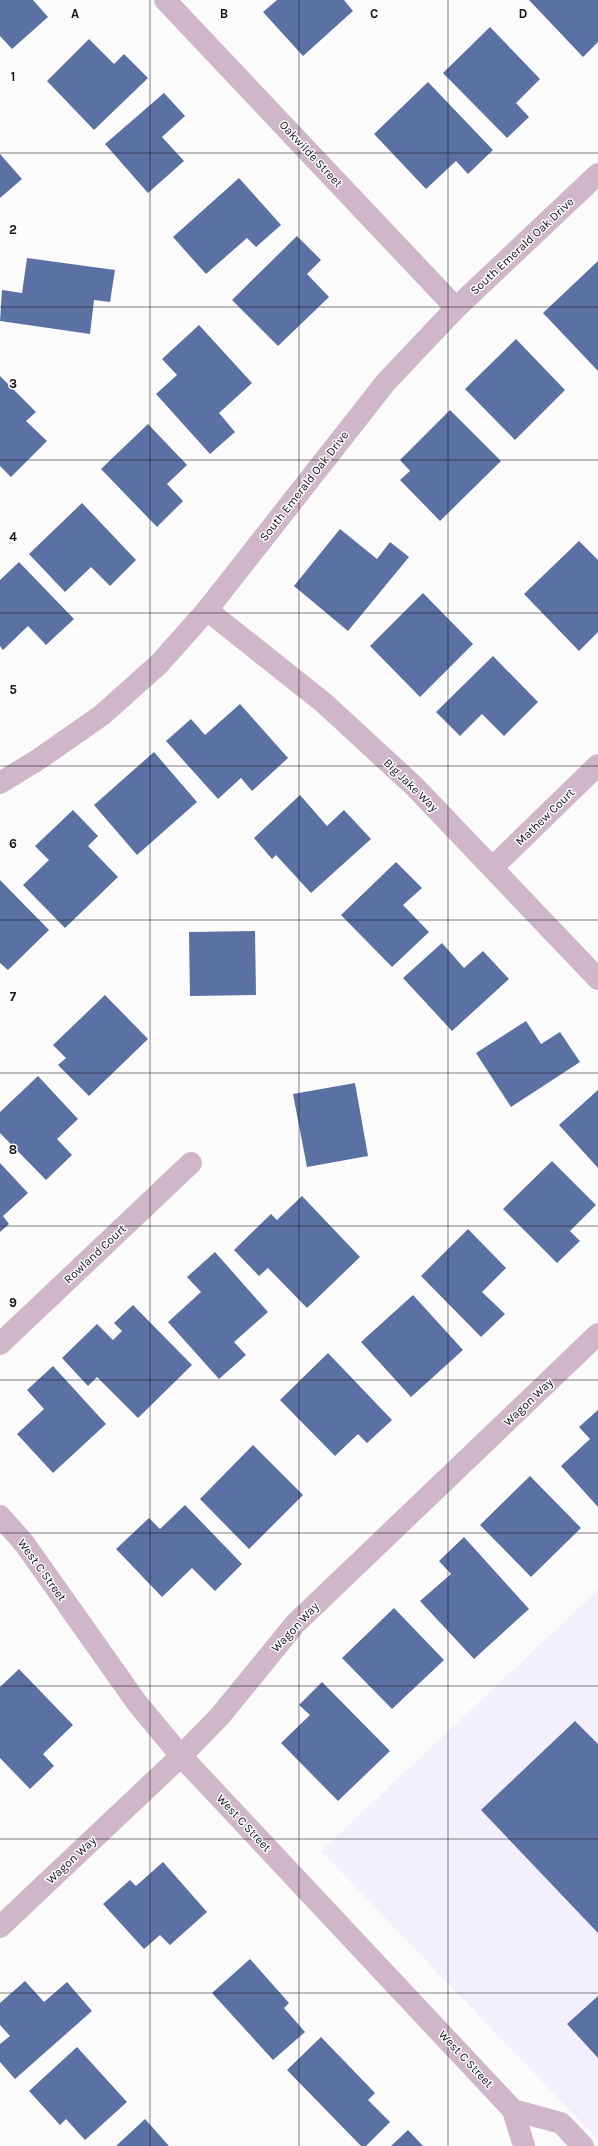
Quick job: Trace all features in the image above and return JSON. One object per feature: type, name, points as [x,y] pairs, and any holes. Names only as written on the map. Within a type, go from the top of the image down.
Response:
[{"type":"street","name":"Oakwilde Street","points":[[170,2],[456,308]]},
{"type":"street","name":"South Emerald Oak Drive","points":[[0,783],[39,759],[102,715],[159,664],[207,610],[386,382],[456,308],[598,174]]},
{"type":"street","name":"Big Jake Way","points":[[207,610],[324,703],[415,787],[598,979]]},
{"type":"street","name":"Mathew Court","points":[[492,868],[598,765]]},
{"type":"street","name":"Rowland Court","points":[[0,1344],[191,1163]]},
{"type":"street","name":"Wagon Way","points":[[0,1927],[181,1756],[220,1716],[296,1624],[598,1334]]},
{"type":"street","name":"West C Street","points":[[0,1516],[24,1543],[137,1703],[181,1756],[513,2110]]},
{"type":"street","points":[[513,2110],[524,2146]]},
{"type":"street","points":[[513,2110],[561,2123],[583,2146]]},
{"type":"shaded area","points":[[598,1590],[598,2140],[321,1851]]},
{"type":"building","points":[[0,0],[33,0],[48,17],[12,49],[0,36]]},
{"type":"building","points":[[277,0],[344,0],[353,11],[303,56],[263,12]]},
{"type":"building","points":[[529,0],[598,0],[598,42],[583,57]]},
{"type":"building","points":[[490,27],[540,79],[516,103],[529,117],[507,138],[443,73]]},
{"type":"building","points":[[89,39],[114,64],[124,54],[148,78],[94,130],[47,81]]},
{"type":"building","points":[[428,82],[493,150],[468,174],[456,161],[426,189],[374,134]]},
{"type":"building","points":[[164,93],[185,116],[162,137],[184,161],[148,193],[105,144]]},
{"type":"building","points":[[0,154],[22,179],[0,198]]},
{"type":"building","points":[[239,178],[281,225],[256,247],[247,238],[206,274],[173,237]]},
{"type":"building","points":[[297,236],[321,260],[307,274],[329,297],[278,346],[232,300]]},
{"type":"building","points":[[27,258],[115,270],[110,302],[94,300],[90,334],[0,321],[2,290],[22,293]]},
{"type":"building","points":[[598,261],[598,371],[543,313]]},
{"type":"building","points":[[199,325],[252,383],[219,413],[235,432],[210,454],[156,394],[177,375],[162,359]]},
{"type":"building","points":[[516,339],[565,390],[515,440],[465,389]]},
{"type":"building","points":[[0,376],[36,412],[26,421],[47,441],[11,477],[0,466]]},
{"type":"building","points":[[450,410],[501,461],[440,521],[400,480],[410,471],[400,460]]},
{"type":"building","points":[[148,424],[187,465],[167,484],[183,501],[157,527],[101,469]]},
{"type":"building","points":[[82,503],[136,560],[110,586],[91,567],[65,592],[29,554]]},
{"type":"building","points":[[340,529],[377,559],[390,542],[409,557],[348,631],[294,586]]},
{"type":"building","points":[[579,541],[598,560],[598,632],[579,651],[524,594]]},
{"type":"building","points":[[19,562],[74,619],[46,645],[28,626],[3,650],[0,646],[0,580]]},
{"type":"building","points":[[423,593],[473,644],[420,697],[370,646]]},
{"type":"building","points":[[493,656],[538,702],[504,736],[482,714],[460,736],[436,712]]},
{"type":"building","points":[[240,704],[288,758],[252,791],[241,778],[218,799],[166,741],[191,719],[205,735]]},
{"type":"building","points":[[154,752],[197,802],[137,855],[94,805]]},
{"type":"building","points":[[300,795],[327,826],[344,810],[371,839],[311,893],[276,855],[272,859],[254,838]]},
{"type":"building","points":[[73,810],[98,836],[88,846],[118,877],[65,928],[23,885],[49,860],[35,846]]},
{"type":"building","points":[[396,862],[422,888],[403,905],[429,932],[392,967],[341,915]]},
{"type":"building","points":[[0,880],[49,930],[8,970],[0,963]]},
{"type":"building","points":[[255,931],[256,995],[190,996],[189,932]]},
{"type":"building","points":[[442,943],[464,968],[483,951],[509,979],[452,1031],[403,978]]},
{"type":"building","points":[[105,995],[148,1039],[89,1096],[58,1065],[66,1058],[53,1045]]},
{"type":"building","points":[[526,1021],[541,1044],[560,1032],[580,1062],[511,1107],[476,1053]]},
{"type":"building","points":[[38,1076],[78,1119],[57,1139],[72,1155],[46,1180],[0,1133],[0,1112]]},
{"type":"building","points":[[355,1083],[368,1156],[307,1167],[293,1094]]},
{"type":"building","points":[[598,1090],[598,1168],[559,1125]]},
{"type":"building","points":[[552,1161],[596,1205],[570,1231],[580,1241],[557,1263],[503,1209]]},
{"type":"building","points":[[0,1163],[28,1193],[3,1216],[9,1224],[0,1232]]},
{"type":"building","points":[[302,1196],[360,1257],[307,1308],[268,1268],[259,1276],[234,1250],[271,1214],[277,1220]]},
{"type":"building","points":[[468,1229],[506,1268],[482,1292],[505,1314],[481,1337],[421,1276]]},
{"type":"building","points":[[215,1252],[268,1312],[234,1342],[246,1355],[219,1379],[168,1322],[201,1292],[187,1277]]},
{"type":"building","points":[[413,1295],[463,1350],[411,1397],[361,1342]]},
{"type":"building","points":[[133,1305],[192,1365],[138,1418],[97,1377],[88,1386],[62,1358],[97,1324],[113,1340],[122,1331],[114,1323]]},
{"type":"building","points":[[328,1353],[392,1420],[367,1443],[358,1434],[335,1456],[280,1400]]},
{"type":"building","points":[[53,1366],[106,1424],[53,1473],[17,1434],[44,1409],[27,1390]]},
{"type":"building","points":[[598,1410],[598,1507],[561,1466],[590,1439],[579,1427]]},
{"type":"building","points":[[253,1445],[303,1495],[249,1549],[200,1499]]},
{"type":"building","points":[[530,1476],[581,1528],[531,1577],[480,1525]]},
{"type":"building","points":[[185,1505],[242,1564],[215,1591],[192,1568],[162,1597],[116,1549],[149,1518],[160,1529]]},
{"type":"building","points":[[464,1537],[529,1609],[474,1659],[420,1601],[451,1574],[439,1561]]},
{"type":"building","points":[[394,1608],[444,1660],[392,1709],[342,1658]]},
{"type":"building","points":[[19,1669],[73,1725],[43,1754],[54,1766],[30,1789],[0,1758],[0,1687]]},
{"type":"building","points":[[322,1682],[390,1751],[338,1801],[281,1743],[310,1715],[299,1705]]},
{"type":"building","points":[[575,1721],[598,1744],[598,1933],[481,1810]]},
{"type":"building","points":[[163,1862],[207,1912],[170,1945],[160,1935],[144,1949],[103,1904],[130,1880],[136,1886]]},
{"type":"building","points":[[250,1959],[289,2003],[284,2008],[305,2032],[273,2060],[212,1993]]},
{"type":"building","points":[[25,1981],[44,2002],[67,1982],[92,2011],[15,2079],[0,2062],[0,2044],[10,2036],[0,2025],[0,2003]]},
{"type":"building","points":[[598,1996],[598,2058],[567,2024]]},
{"type":"building","points":[[321,2037],[375,2093],[368,2100],[390,2122],[366,2146],[361,2146],[287,2070]]},
{"type":"building","points":[[77,2047],[127,2102],[85,2140],[66,2119],[60,2125],[29,2091]]},
{"type":"building","points":[[145,2119],[169,2146],[116,2146]]},
{"type":"building","points":[[408,2130],[423,2146],[391,2146]]}]
